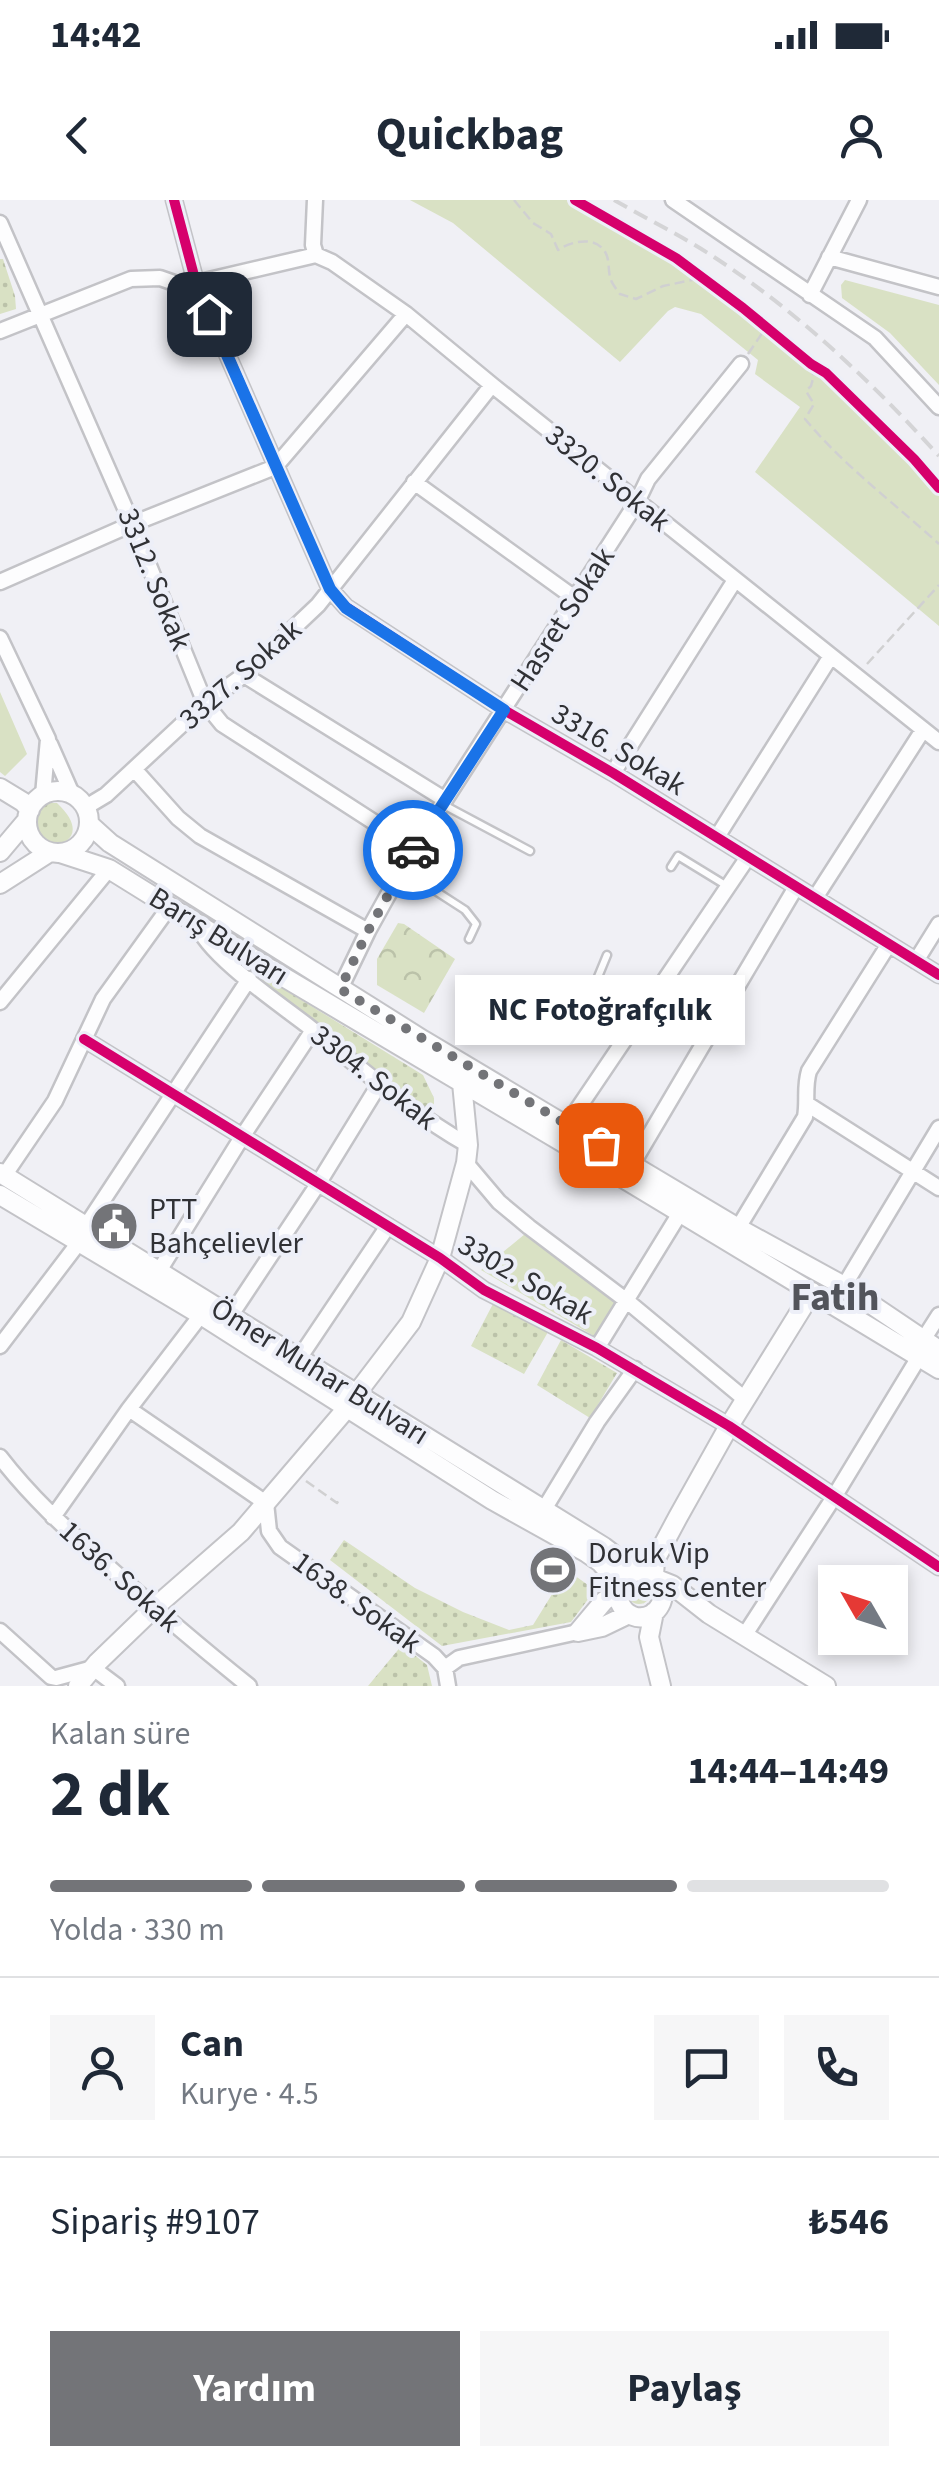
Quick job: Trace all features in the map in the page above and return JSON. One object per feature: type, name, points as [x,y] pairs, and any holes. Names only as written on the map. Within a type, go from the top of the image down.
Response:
[{"type":"main road","points":[[0,788],[23,802],[32,840],[40,848],[55,853]]},
{"type":"main road","points":[[0,852],[43,795],[72,794],[88,816],[83,841],[77,847],[55,853],[0,884]]},
{"type":"main road","name":"Barış Bulvarı","points":[[88,816],[110,844],[340,989],[738,1228],[844,1286],[927,1349],[939,1369]]},
{"type":"main road","name":"Barış Bulvarı","points":[[55,853],[109,869],[812,1292],[927,1349]]},
{"type":"main road","points":[[78,1686],[154,1608],[241,1532],[412,1322],[440,1258],[467,1154],[462,1083]]},
{"type":"main road","name":"Ömer Muhar Bulvarı","points":[[2,1182],[202,1315],[672,1585],[709,1614]]},
{"type":"main road","name":"Ömer Muhar Bulvarı","points":[[83,1234],[159,1271],[300,1357],[352,1400],[492,1500],[600,1562],[619,1588]]},
{"type":"main road","points":[[649,1637],[663,1592],[647,1574],[644,1557],[678,1516],[812,1292]]},
{"type":"main road","points":[[578,1632],[630,1574],[647,1574]]},
{"type":"main road","points":[[619,1588],[621,1606],[649,1637],[660,1686]]},
{"type":"main road","points":[[578,1632],[631,1615],[640,1617],[673,1599],[679,1600],[709,1614],[824,1685]]},
{"type":"street","name":"3316. Sokak","points":[[174,200],[196,283],[330,589],[346,608],[504,710],[939,975]]},
{"type":"street","points":[[0,330],[131,279],[196,283],[316,255],[315,200]]},
{"type":"street","points":[[810,295],[859,200]]},
{"type":"street","points":[[678,201],[875,338],[939,407]]},
{"type":"street","name":"3312. Sokak","points":[[0,222],[3,241],[41,316],[132,524],[205,703],[222,724],[414,848]]},
{"type":"street","name":"3320. Sokak","points":[[316,255],[406,314],[939,742]]},
{"type":"street","points":[[829,257],[939,288]]},
{"type":"street","points":[[0,582],[275,467],[406,314]]},
{"type":"street","name":"Hasret Sokak","points":[[340,989],[414,848],[637,502],[648,479],[741,364]]},
{"type":"street","name":"3327. Sokak","points":[[88,816],[205,703],[244,675],[318,606],[492,385]]},
{"type":"street","points":[[414,482],[576,598]]},
{"type":"street","points":[[613,773],[735,580]]},
{"type":"street","points":[[0,638],[72,794]]},
{"type":"street","points":[[717,837],[831,656]]},
{"type":"street","points":[[244,675],[443,802]]},
{"type":"street","points":[[816,898],[923,730]]},
{"type":"street","points":[[43,795],[48,738]]},
{"type":"street","points":[[134,769],[178,818],[200,836],[368,931]]},
{"type":"street","points":[[569,1127],[748,857]]},
{"type":"street","points":[[0,1002],[109,869]]},
{"type":"street","points":[[633,1164],[796,886]]},
{"type":"street","points":[[2,1182],[55,1101],[103,999],[170,906]]},
{"type":"street","name":"3304. Sokak","points":[[196,923],[211,946],[249,980],[441,1130],[467,1154],[499,1202],[627,1300],[746,1400]]},
{"type":"street","points":[[916,960],[939,924]]},
{"type":"street","points":[[738,1228],[804,1118],[809,1071],[888,944]]},
{"type":"street","points":[[0,1346],[83,1234],[249,980]]},
{"type":"street","points":[[159,1271],[313,1030]]},
{"type":"street","name":"3302. Sokak","points":[[84,1039],[440,1258],[484,1290],[597,1348],[730,1426],[939,1567]]},
{"type":"street","points":[[231,1315],[380,1083]]},
{"type":"street","points":[[807,1104],[939,1188]]},
{"type":"street","points":[[844,1286],[939,1128]]},
{"type":"street","points":[[597,1348],[680,1213]]},
{"type":"street","points":[[300,1357],[388,1226]]},
{"type":"street","points":[[54,1517],[129,1408],[202,1315]]},
{"type":"street","points":[[744,1636],[927,1349],[939,1315]]},
{"type":"street","points":[[543,1511],[634,1369]]},
{"type":"street","points":[[129,1408],[266,1503]]},
{"type":"street","name":"1636. Sokak","points":[[0,1457],[54,1517],[154,1608],[249,1686]]},
{"type":"street","name":"1638. Sokak","points":[[266,1503],[269,1530],[280,1547],[434,1656],[445,1668],[448,1686]]},
{"type":"street","points":[[0,1631],[51,1677],[93,1668],[118,1686]]},
{"type":"street","points":[[445,1668],[459,1658],[578,1632]]},
{"type":"lane","points":[[443,802],[530,850]]},
{"type":"lane","points":[[670,867],[678,856],[728,887]]},
{"type":"lane","points":[[402,869],[464,910],[476,924],[469,938]]},
{"type":"lane","points":[[606,955],[586,1006],[626,1041]]},
{"type":"path","points":[[514,200],[533,223],[550,234],[558,250],[577,242],[592,242],[603,248],[610,262],[612,282],[620,294],[636,299],[663,286],[697,279]]},
{"type":"path","points":[[572,200],[686,268],[826,376],[939,490]]},
{"type":"path","points":[[572,200],[676,258],[826,373],[914,459],[939,490]]},
{"type":"path","points":[[741,364],[766,329]]},
{"type":"path","points":[[810,367],[814,375],[806,391],[814,404],[805,419],[865,482],[939,544]]},
{"type":"path","points":[[856,676],[939,585]]},
{"type":"path","points":[[293,1471],[337,1503],[339,1500]]},
{"type":"green space","points":[[410,200],[582,200],[683,258],[798,344],[918,456],[939,482],[939,626],[755,472],[800,407],[755,374],[758,360],[701,314],[675,307],[668,311],[620,362],[453,223]]},
{"type":"green space","points":[[0,259],[15,296],[16,309],[0,314]]},
{"type":"green space","points":[[845,280],[939,305],[939,385],[890,333],[842,298],[841,285]]},
{"type":"green space","points":[[0,692],[27,754],[5,776],[0,772]]},
{"type":"green space","points":[[49,803],[57,803],[70,819],[73,831],[69,839],[60,843],[40,840],[34,832],[36,814]]},
{"type":"green space","points":[[398,923],[455,959],[424,1013],[377,985],[377,959]]},
{"type":"green space","points":[[235,959],[423,1075],[434,1107],[429,1113],[421,1108]]},
{"type":"green space","points":[[525,1234],[618,1300],[594,1336],[481,1270]]},
{"type":"green space","points":[[495,1300],[548,1332],[524,1374],[471,1346]]},
{"type":"green space","points":[[561,1340],[617,1373],[590,1418],[537,1385]]},
{"type":"green space","points":[[344,1540],[415,1588],[509,1630],[533,1625],[567,1570],[595,1590],[571,1622],[442,1646],[330,1560]]},
{"type":"green space","points":[[639,1580],[651,1592],[639,1604],[627,1592]]},
{"type":"green space","points":[[402,1645],[427,1665],[432,1686],[368,1686]]},
{"type":"railway","points":[[614,200],[702,249],[775,301],[861,375],[939,456]]},
{"type":"cycle path","points":[[174,200],[196,283],[330,589],[346,607],[504,710],[939,975]]},
{"type":"cycle path","points":[[575,200],[676,258],[826,373],[939,488]]},
{"type":"cycle path","points":[[84,1039],[440,1258],[484,1290],[597,1348],[729,1426],[939,1567]]},
{"type":"way so far","points":[[413,850],[340,989],[601,1145]]},
{"type":"place","name":"NC Fotoğrafçılık","points":[[601,1145]]},
{"type":"place","name":"PTT Bahçelievler","points":[[114,1226]]},
{"type":"place","name":"Doruk Vip Fitness Center","points":[[553,1570]]},
{"type":"district","name":"Fatih","points":[[835,1296]]},
{"type":"route","points":[[209,314],[330,589],[346,608],[504,710],[413,850]]}]
